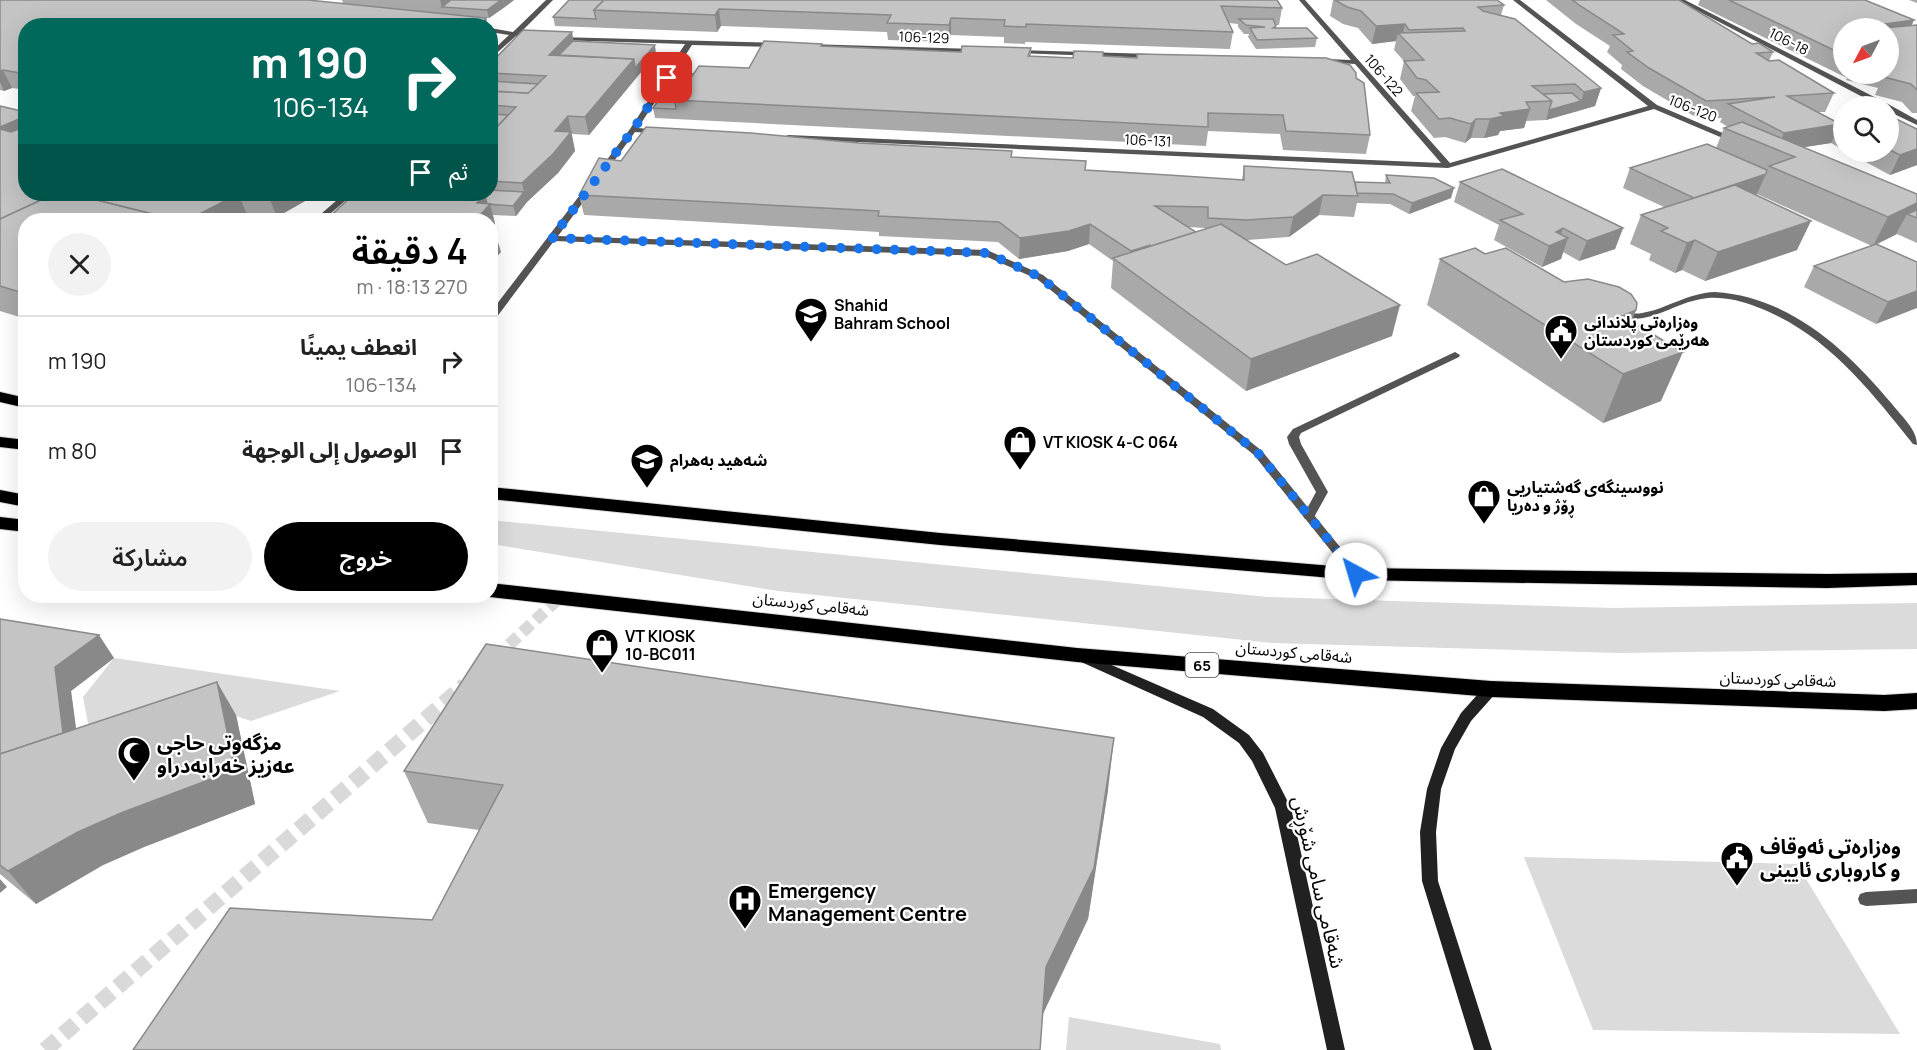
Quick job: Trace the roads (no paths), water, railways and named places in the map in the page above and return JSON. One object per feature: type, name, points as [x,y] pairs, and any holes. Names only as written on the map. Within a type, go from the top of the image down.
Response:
[{"type":"highway","points":[[0,397],[18,401]]},
{"type":"highway","points":[[0,442],[18,444]]},
{"type":"highway","points":[[498,494],[940,539],[1356,574],[1827,581],[1917,579]]},
{"type":"highway","points":[[0,496],[18,499]]},
{"type":"highway","points":[[0,523],[18,525]]},
{"type":"highway","name":"شەقامی کوردستان","points":[[498,591],[1077,655],[1491,689],[1849,702],[1917,701]]},
{"type":"main road","name":"شەقامی سامی شۆڕش","points":[[1077,655],[1208,713],[1244,740],[1258,757],[1283,807],[1336,1050]]},
{"type":"main road","points":[[1483,1050],[1430,881],[1428,832],[1434,789],[1448,748],[1466,717],[1491,689]]},
{"type":"street","points":[[498,49],[550,0]]},
{"type":"street","name":"106-122","points":[[1302,0],[1448,166]]},
{"type":"street","name":"106-120","points":[[1516,0],[1654,107],[1740,142]]},
{"type":"street","name":"106-18","points":[[1680,0],[1866,96]]},
{"type":"street","points":[[498,31],[543,38]]},
{"type":"street","points":[[554,39],[786,45]]},
{"type":"street","points":[[498,309],[633,130],[690,42]]},
{"type":"street","name":"106-129","points":[[797,46],[988,51]]},
{"type":"street","points":[[1012,52],[1155,56]]},
{"type":"street","points":[[1322,61],[1358,62]]},
{"type":"street","name":"106-131","points":[[777,137],[1448,166],[1654,107]]},
{"type":"street","name":"106-18","points":[[1899,113],[1917,123]]},
{"type":"street","points":[[633,130],[669,132]]},
{"type":"street","points":[[326,213],[338,201]]},
{"type":"street","points":[[552,238],[987,253],[1040,277],[1258,453],[1356,574]]},
{"type":"street","points":[[1604,310],[1622,316],[1642,318],[1701,296],[1731,296],[1765,306],[1799,321],[1834,346],[1917,442]]},
{"type":"street","points":[[1309,516],[1322,492],[1295,444],[1293,437],[1297,431],[1455,355]]},
{"type":"street","points":[[1866,899],[1917,896]]},
{"type":"tunnel","points":[[496,657],[558,599]]},
{"type":"tunnel","points":[[45,1050],[465,685]]},
{"type":"place","name":"Shahid Bahram School","points":[[811,343]]},
{"type":"place","name":"وەزارەتی پلاندانی هەرێمی کوردستان","points":[[1561,360]]},
{"type":"place","name":"VT KIOSK 4-C 064","points":[[1020,471]]},
{"type":"place","name":"شەهید بەهرام","points":[[647,489]]},
{"type":"place","name":"نووسینگەی گەشتیاریی ڕۆژ و دەریا","points":[[1484,525]]},
{"type":"place","name":"VT KIOSK 10-BC011","points":[[602,674]]},
{"type":"place","name":"مزگەوتی حاجی عەزیز خەرابەدراو","points":[[134,782]]},
{"type":"place","name":"وەزارەتی ئەوقاف و کاروباری ئایینی","points":[[1737,887]]},
{"type":"place","name":"Emergency Management Centre","points":[[745,930]]}]
